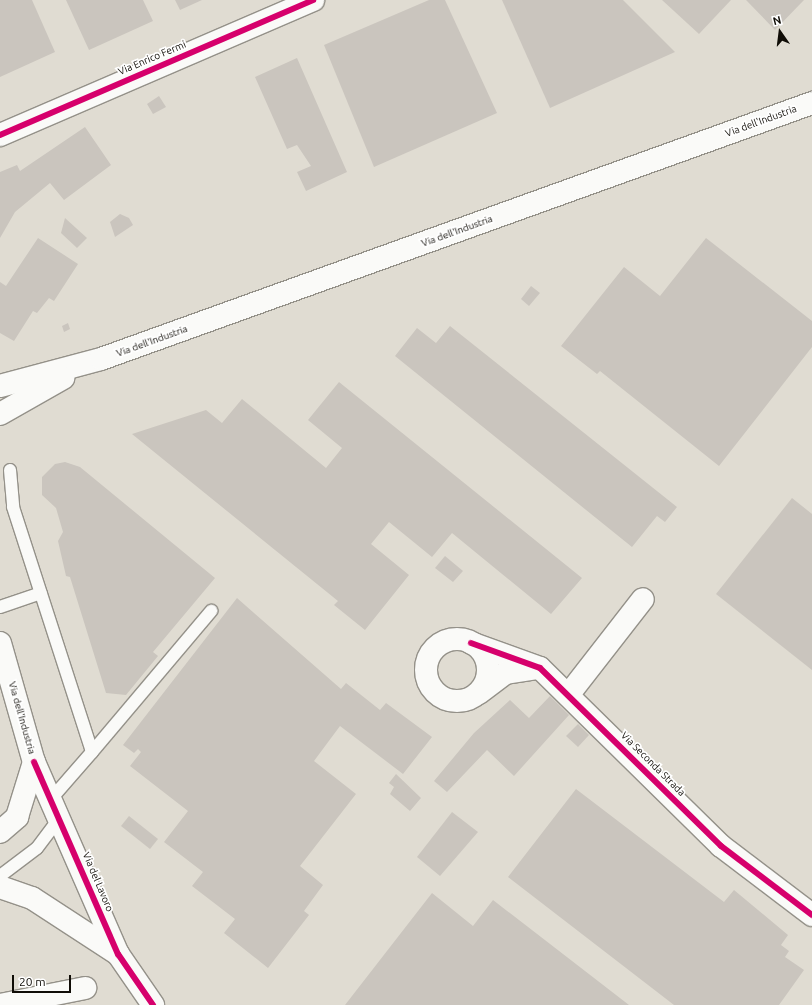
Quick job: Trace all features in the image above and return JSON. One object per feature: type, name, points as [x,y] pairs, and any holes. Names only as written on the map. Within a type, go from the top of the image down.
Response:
[{"type":"street","name":"Via Enrico Fermi","points":[[0,135],[313,0]]},
{"type":"street","name":"Via dell'Industria","points":[[0,386],[101,359],[812,103]]},
{"type":"street","name":"Via dell'Industria","points":[[0,414],[101,359]]},
{"type":"street","points":[[569,694],[643,599]]},
{"type":"street","name":"Via Seconda Strada","points":[[540,668],[506,673],[477,694],[459,701],[440,696],[428,681],[426,671],[428,661],[441,644],[461,640],[540,668],[569,694],[721,846],[812,915]]},
{"type":"street","name":"Via dell'Industria","points":[[0,643],[34,762],[17,817],[0,832]]},
{"type":"street","points":[[471,643],[480,649],[488,668],[484,687],[477,694]]},
{"type":"street","name":"Via del Lavoro","points":[[34,762],[118,954],[153,1005]]},
{"type":"street","name":"Via del Lavoro","points":[[0,887],[32,898],[118,954]]},
{"type":"street","points":[[0,1005],[85,988]]},
{"type":"lane","points":[[10,470],[13,507],[92,752]]},
{"type":"lane","points":[[0,607],[41,593]]},
{"type":"lane","points":[[0,876],[38,848],[55,809],[92,752],[211,611]]},
{"type":"building","points":[[0,0],[32,0],[55,52],[0,77]]},
{"type":"building","points":[[66,0],[143,0],[153,21],[89,50]]},
{"type":"building","points":[[175,0],[202,0],[180,10]]},
{"type":"building","points":[[429,0],[445,0],[497,113],[374,167],[324,45]]},
{"type":"building","points":[[502,0],[623,0],[675,52],[550,108]]},
{"type":"building","points":[[662,0],[731,0],[699,34]]},
{"type":"building","points":[[746,0],[804,0],[775,30]]},
{"type":"building","points":[[297,58],[347,172],[306,191],[297,172],[311,166],[297,145],[287,149],[255,77]]},
{"type":"building","points":[[159,96],[166,107],[153,114],[147,104]]},
{"type":"building","points":[[85,127],[111,165],[64,200],[50,183],[15,212],[0,238],[0,172],[17,165],[20,171]]},
{"type":"building","points":[[120,214],[129,218],[133,225],[115,237],[110,222]]},
{"type":"building","points":[[65,218],[87,238],[77,248],[61,233]]},
{"type":"building","points":[[38,238],[78,264],[54,301],[49,298],[37,313],[33,311],[14,341],[0,333],[0,282],[6,286]]},
{"type":"building","points":[[706,238],[812,321],[812,347],[719,466],[600,371],[597,374],[561,346],[624,267],[660,296]]},
{"type":"building","points":[[531,286],[540,293],[529,306],[521,299]]},
{"type":"building","points":[[68,323],[70,329],[64,332],[62,326]]},
{"type":"building","points":[[450,326],[677,507],[665,522],[657,516],[632,547],[395,356],[417,328],[436,343]]},
{"type":"building","points":[[339,382],[582,578],[551,614],[452,533],[432,557],[389,522],[371,544],[409,575],[365,630],[334,605],[338,601],[132,434],[206,410],[222,423],[242,399],[326,468],[342,448],[308,420]]},
{"type":"building","points":[[65,462],[80,467],[215,578],[153,652],[158,656],[126,695],[106,693],[70,577],[66,576],[58,541],[63,532],[56,508],[42,495],[42,477],[55,464]]},
{"type":"building","points":[[792,498],[812,514],[812,670],[716,594]]},
{"type":"building","points":[[445,556],[463,571],[453,582],[435,568]]},
{"type":"building","points":[[237,598],[341,689],[346,683],[380,710],[386,703],[432,737],[403,774],[340,726],[314,761],[356,794],[300,866],[323,885],[304,911],[309,915],[268,968],[224,933],[235,919],[192,886],[203,872],[164,842],[188,811],[130,766],[141,752],[138,749],[134,753],[123,745]]},
{"type":"building","points":[[550,696],[569,715],[514,776],[487,750],[447,792],[434,781],[474,733],[510,700],[529,718]]},
{"type":"building","points":[[578,724],[589,735],[578,747],[566,736]]},
{"type":"building","points":[[396,774],[421,798],[410,811],[390,794],[394,787],[389,783]]},
{"type":"building","points":[[576,789],[724,902],[734,890],[788,935],[781,945],[789,951],[785,957],[804,970],[779,1005],[674,1005],[508,877]]},
{"type":"building","points":[[452,812],[478,832],[440,876],[417,857]]},
{"type":"building","points":[[129,816],[158,839],[150,849],[121,826]]},
{"type":"building","points":[[432,893],[473,926],[493,900],[629,1005],[345,1005]]},
{"type":"cycle path","points":[[0,135],[313,0]]},
{"type":"cycle path","points":[[471,643],[540,668],[721,846],[812,915]]},
{"type":"cycle path","points":[[34,762],[118,954],[153,1005]]}]
